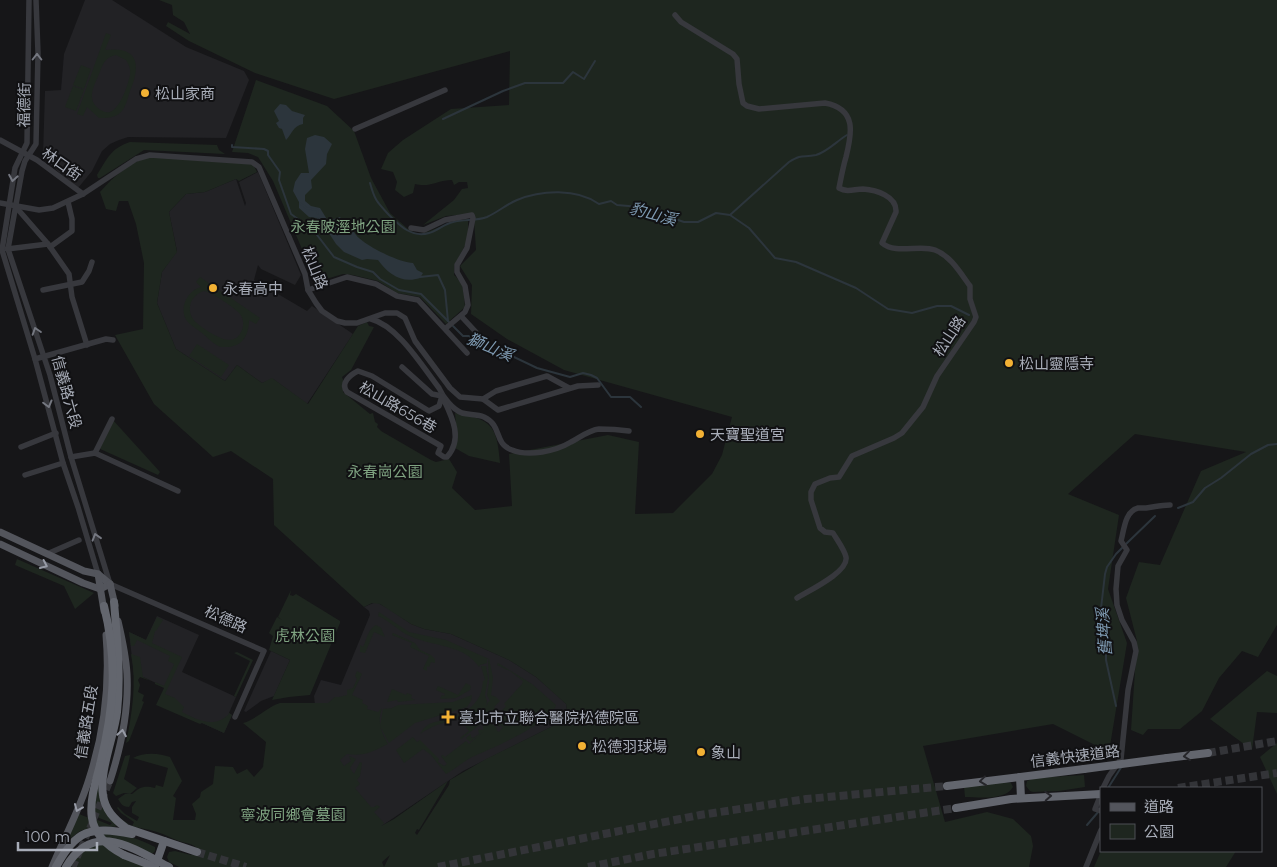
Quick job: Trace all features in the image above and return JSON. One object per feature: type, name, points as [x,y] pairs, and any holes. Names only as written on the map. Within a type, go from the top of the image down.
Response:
[{"type":"highway","points":[[114,602],[119,686],[113,736],[102,780],[106,808],[126,828],[197,852]]},
{"type":"highway","points":[[104,606],[110,632],[113,685],[109,726],[91,803],[94,826],[105,843],[124,855],[169,867]]},
{"type":"highway","name":"信義快速道路","points":[[947,786],[1208,753]]},
{"type":"highway","points":[[1020,777],[1021,798]]},
{"type":"highway","points":[[956,808],[1021,798],[1100,794]]},
{"type":"highway","points":[[56,867],[64,852],[73,842],[94,830],[113,830],[160,840]]},
{"type":"highway","points":[[66,867],[77,851],[85,845],[100,840],[116,842],[156,864]]},
{"type":"highway","points":[[156,864],[160,840]]},
{"type":"main road","name":"松德路","points":[[0,532],[84,571],[98,574],[110,584]]},
{"type":"main road","points":[[0,544],[83,583],[100,588],[110,584],[125,650],[128,692],[120,744],[110,780]]},
{"type":"main road","name":"信義路五段","points":[[52,867],[89,780],[103,725],[108,650],[104,606],[98,574]]},
{"type":"street","name":"福德街","points":[[25,154],[27,143],[29,0]]},
{"type":"street","name":"福德街","points":[[12,205],[15,168],[25,154],[36,144],[38,53],[36,0]]},
{"type":"street","name":"松山路","points":[[675,15],[681,22],[733,54],[737,59],[743,103],[747,106],[759,109],[825,103],[833,104],[843,110],[849,120],[852,133],[839,188],[850,191],[859,189],[870,190],[892,200],[896,207],[896,212],[882,243],[897,248],[935,249],[947,257],[970,286],[970,299],[976,317],[937,376],[923,407],[902,433],[852,456],[840,477],[830,478],[815,484],[811,492],[811,500],[820,528],[825,532],[833,533],[846,556],[846,562],[834,576],[797,598]]},
{"type":"street","points":[[355,129],[445,90]]},
{"type":"street","name":"林口街","points":[[0,140],[36,160],[83,194]]},
{"type":"street","name":"松山路","points":[[0,203],[38,210],[53,208],[83,194],[143,156],[252,162],[258,167],[305,274],[308,290],[322,311],[336,321],[345,323],[371,319]]},
{"type":"street","points":[[4,250],[49,246],[72,231],[72,219],[68,202]]},
{"type":"street","points":[[12,205],[49,246],[69,274],[72,298],[87,345]]},
{"type":"street","name":"信義路六段","points":[[12,205],[4,250],[63,463],[98,574]]},
{"type":"street","points":[[413,233],[411,228],[424,230],[445,220],[472,215],[473,220],[467,248],[457,268],[458,276],[465,286],[468,305],[461,316],[446,328]]},
{"type":"street","name":"信義路六段","points":[[4,250],[44,357],[71,457],[110,584]]},
{"type":"street","points":[[43,290],[82,282],[90,271],[92,262]]},
{"type":"street","points":[[308,290],[348,276],[376,284],[397,296],[418,300],[434,313],[467,353]]},
{"type":"street","points":[[371,319],[386,313],[397,313],[405,318],[415,341],[450,388],[460,396],[484,399],[498,410],[569,388],[598,385]]},
{"type":"street","points":[[461,316],[487,344]]},
{"type":"street","points":[[371,319],[379,321],[396,334],[440,388],[442,396],[450,406],[460,412],[487,418],[494,424],[502,445],[517,452],[530,453],[560,448],[588,432],[599,429],[629,431]]},
{"type":"street","points":[[35,359],[106,339],[112,340]]},
{"type":"street","points":[[402,366],[432,394],[442,396]]},
{"type":"street","name":"松山路656巷","points":[[442,396],[439,406],[429,411],[364,372],[358,371],[352,374],[345,384],[347,392],[355,398],[441,446],[438,453],[444,457],[447,457],[452,450],[456,429],[450,406]]},
{"type":"street","points":[[484,399],[496,391],[547,376],[569,388]]},
{"type":"street","points":[[439,406],[450,406]]},
{"type":"street","points":[[95,453],[112,419]]},
{"type":"street","points":[[21,447],[56,433]]},
{"type":"street","points":[[71,457],[95,453],[178,491]]},
{"type":"street","points":[[25,475],[63,463]]},
{"type":"street","points":[[1104,787],[1121,759],[1128,690],[1136,651],[1134,642],[1122,620],[1117,605],[1118,566],[1127,549],[1121,541],[1128,517],[1132,511],[1157,505],[1170,505]]},
{"type":"street","points":[[47,554],[78,540]]},
{"type":"street","name":"松德路","points":[[110,584],[264,651],[235,717]]},
{"type":"street","points":[[1086,867],[1100,832]]},
{"type":"shaded area","name":"松山家商","points":[[85,0],[112,0],[186,47],[244,71],[249,80],[226,138],[128,137],[119,140],[110,144],[102,151],[92,171],[78,188],[54,168],[43,155],[45,91],[61,90],[64,54]]},
{"type":"shaded area","points":[[280,104],[286,105],[292,111],[305,115],[303,124],[295,128],[286,140],[282,129],[276,123],[279,121],[274,111]]},
{"type":"shaded area","points":[[315,135],[324,137],[332,144],[327,154],[326,164],[311,180],[312,188],[305,195],[305,201],[311,206],[320,208],[328,221],[340,217],[343,221],[348,221],[358,237],[372,247],[399,260],[413,263],[417,270],[423,273],[420,278],[413,280],[401,279],[386,270],[378,260],[362,260],[344,252],[336,244],[323,224],[316,218],[309,217],[299,208],[299,202],[293,191],[295,182],[301,173],[309,173],[305,149],[307,138]]},
{"type":"shaded area","name":"永春高中","points":[[258,172],[301,275],[295,285],[261,269],[258,265],[254,280],[307,311],[312,306],[353,334],[307,404],[273,379],[262,383],[237,365],[225,381],[176,349],[157,303],[162,272],[177,251],[169,212],[186,194],[205,192],[236,179],[245,206],[246,203],[239,182]]},
{"type":"shaded area","name":"臺北市立聯合醫院松德院區","points":[[376,602],[411,624],[424,629],[451,634],[509,660],[536,677],[566,704],[567,710],[561,722],[463,771],[380,827],[349,782],[316,714],[314,696],[321,680],[341,685],[370,615],[369,611],[364,607]]},
{"type":"shaded area","points":[[157,616],[199,635],[182,672],[236,697],[229,713],[232,715],[224,733],[160,704],[167,688],[143,677],[134,676],[129,632],[146,640]]},
{"type":"shaded area","points":[[271,651],[290,660],[274,696],[261,701],[246,712],[244,711]]},
{"type":"green space","points":[[159,0],[1277,0],[1277,625],[1258,657],[1242,651],[1219,678],[1202,711],[1180,729],[1148,729],[1143,735],[1131,730],[1137,641],[1126,598],[1139,562],[1160,565],[1201,471],[1246,452],[1135,434],[1068,494],[1119,515],[1108,589],[1127,643],[1109,752],[1053,724],[923,746],[945,822],[987,812],[1013,819],[1031,836],[1033,846],[1029,867],[384,867],[179,867],[169,862],[167,857],[169,852],[175,851],[191,855],[194,854],[197,848],[152,830],[132,826],[134,822],[117,808],[137,821],[139,817],[132,813],[132,807],[136,801],[127,807],[122,805],[118,799],[125,794],[132,794],[142,787],[155,788],[156,785],[163,787],[168,768],[133,758],[152,754],[170,757],[182,781],[173,796],[176,798],[173,820],[195,820],[196,814],[192,804],[200,797],[201,792],[213,784],[215,766],[233,767],[237,774],[247,769],[254,777],[263,767],[266,742],[243,723],[280,703],[328,703],[335,697],[347,695],[347,690],[353,688],[357,679],[355,676],[357,671],[362,674],[352,695],[363,700],[362,703],[368,706],[367,709],[378,712],[382,708],[381,727],[388,744],[363,754],[347,754],[340,760],[344,766],[351,761],[349,756],[356,759],[350,768],[354,774],[360,762],[362,763],[360,776],[357,780],[360,784],[355,788],[371,807],[377,805],[380,807],[374,812],[384,823],[381,826],[448,781],[419,830],[417,829],[415,833],[417,835],[449,785],[450,780],[486,759],[561,722],[567,710],[566,704],[536,677],[509,660],[451,634],[424,629],[411,624],[380,604],[372,603],[364,607],[274,525],[273,479],[231,451],[213,457],[154,404],[115,335],[143,329],[144,263],[136,224],[128,201],[119,201],[116,211],[106,209],[100,192],[116,175],[129,166],[150,156],[249,162],[257,172],[239,181],[236,179],[205,192],[186,194],[169,212],[177,252],[162,272],[157,303],[176,349],[225,381],[237,365],[262,383],[272,378],[308,404],[358,326],[367,322],[369,326],[374,327],[351,370],[342,377],[344,382],[343,392],[370,414],[373,413],[375,422],[378,424],[377,427],[381,431],[431,460],[436,462],[449,459],[457,472],[452,488],[475,510],[512,506],[509,454],[608,435],[639,442],[635,514],[673,513],[712,474],[722,455],[732,417],[564,370],[507,339],[471,314],[472,285],[460,266],[476,250],[474,219],[470,214],[446,216],[423,225],[454,200],[462,189],[468,188],[467,182],[459,182],[454,185],[452,180],[425,185],[415,184],[413,193],[404,197],[395,190],[397,182],[393,172],[381,169],[388,153],[403,140],[451,109],[509,105],[510,51],[334,99],[255,73],[189,41],[166,26],[168,22],[190,34],[184,22],[173,15],[172,5]],"holes":[[[390,855],[384,867],[382,862]]]},
{"type":"green space","points":[[106,33],[111,35],[105,50],[125,51],[131,54],[134,59],[136,73],[127,102],[121,112],[111,117],[99,118],[87,107],[83,116],[77,114]],"holes":[[[116,55],[126,60],[130,67],[130,73],[123,96],[114,110],[110,112],[103,111],[95,105],[92,97],[93,88],[102,67],[107,59],[112,56]]]},
{"type":"green space","points":[[81,65],[91,69],[84,89],[73,85]]},
{"type":"green space","name":"永春陂溼地公園","points":[[256,80],[327,106],[354,131],[371,178],[390,213],[408,229],[419,235],[455,221],[468,219],[468,240],[454,266],[454,275],[460,282],[463,290],[465,307],[446,324],[420,297],[397,293],[378,281],[343,274],[316,282],[273,181],[258,157],[248,153],[232,152]]},
{"type":"green space","points":[[73,86],[84,90],[76,111],[65,107]]},
{"type":"green space","points":[[130,142],[217,145],[219,150],[225,154],[144,150],[98,178],[97,175],[110,155],[118,147]]},
{"type":"green space","points":[[200,277],[260,318],[256,324],[249,320],[247,334],[238,344],[228,347],[218,346],[187,321],[184,316],[184,305],[188,296],[201,287],[196,282]],"holes":[[[204,291],[228,304],[241,316],[243,328],[236,338],[229,340],[220,338],[204,329],[193,319],[190,310],[192,300],[196,295]]]},
{"type":"green space","points":[[197,344],[229,365],[221,377],[189,356]]},
{"type":"green space","points":[[455,413],[477,418],[490,426],[497,440],[500,463],[469,456],[455,448],[457,436]]},
{"type":"green space","points":[[112,419],[160,472],[158,475],[98,448]]},
{"type":"green space","points":[[17,559],[94,593],[75,609],[64,586],[15,565]]},
{"type":"green space","name":"虎林公園","points":[[291,590],[290,595],[296,594],[340,621],[340,623],[310,695],[272,700],[290,660],[269,650],[273,636],[269,633],[277,617],[282,620],[278,617]]},
{"type":"green space","points":[[379,612],[409,632],[446,640],[489,659],[493,678],[491,695],[500,701],[494,707],[497,710],[493,716],[464,718],[446,722],[420,734],[429,724],[457,715],[472,707],[481,692],[483,681],[485,680],[481,666],[486,666],[488,678],[485,695],[486,707],[490,701],[487,695],[489,682],[488,659],[487,663],[480,665],[479,667],[473,660],[457,650],[419,640],[406,634],[378,616]]},
{"type":"green space","points":[[157,617],[163,620],[155,631],[152,643],[182,657],[165,694],[175,698],[184,707],[182,712],[199,720],[216,721],[229,713],[232,715],[224,733],[156,705],[164,688],[155,684],[155,682],[164,686],[174,664],[168,661],[170,656],[137,640],[134,646],[131,646],[129,632],[146,640]]},
{"type":"green space","points":[[376,625],[381,628],[385,637],[374,632],[365,653],[360,652],[360,645],[363,647],[369,632]]},
{"type":"green space","points":[[393,633],[415,643],[420,650],[435,659],[435,663],[431,662],[429,667],[427,666],[427,671],[423,669],[429,656],[410,647],[412,643],[392,635]]},
{"type":"green space","points":[[237,652],[253,660],[236,697],[234,696],[250,661],[234,653]]},
{"type":"green space","points":[[131,654],[140,657],[143,677],[151,681],[140,677],[138,680],[140,685],[138,692],[144,695],[142,701],[144,702],[129,741],[126,743],[134,687]]},
{"type":"green space","points":[[498,663],[532,684],[556,705],[552,712],[532,728],[472,757],[446,774],[431,755],[423,749],[404,763],[396,750],[413,737],[417,742],[420,740],[439,759],[438,762],[444,766],[447,764],[441,756],[445,757],[466,741],[469,744],[484,731],[470,742],[466,738],[471,734],[473,738],[479,734],[478,729],[483,730],[483,725],[488,721],[499,732],[503,727],[500,725],[499,727],[492,721],[506,706],[504,704],[523,681],[510,671],[497,665]]},
{"type":"green space","points":[[1267,671],[1277,676],[1277,713],[1257,712],[1252,750],[1210,719]]},
{"type":"green space","points":[[466,683],[471,686],[470,690],[456,698],[440,699],[445,694],[436,690],[438,686],[458,695]]},
{"type":"green space","points":[[392,689],[406,695],[407,693],[412,695],[411,698],[415,700],[387,702]]},
{"type":"green space","points":[[472,695],[467,707],[415,723],[389,743],[380,726],[383,709],[398,705],[453,702]]},
{"type":"green space","points":[[482,719],[485,721],[460,738],[469,731],[463,723]]},
{"type":"green space","points":[[1277,743],[1277,794],[1260,757]]},
{"type":"green space","points":[[130,755],[124,779],[137,788],[130,794],[124,793],[116,796],[113,793],[125,756]]},
{"type":"green space","points":[[1084,775],[1085,787],[1033,792],[1026,786],[1027,781],[1034,778]]},
{"type":"green space","points":[[101,780],[117,825],[115,827],[97,826],[95,819],[110,825],[112,823],[94,816],[94,797]]},
{"type":"green space","points":[[1005,782],[1011,783],[1013,787],[1004,794],[991,797],[965,797],[964,787]]},
{"type":"green space","points":[[79,814],[89,818],[92,827],[80,831],[66,842]]},
{"type":"green space","points":[[102,833],[122,835],[135,839],[155,847],[155,851],[147,853],[104,839]]},
{"type":"green space","points":[[96,845],[104,845],[148,867],[70,867],[81,854]]},
{"type":"green space","points":[[1101,852],[1235,852],[1226,867],[1094,867]]},
{"type":"waterway","points":[[443,119],[503,91],[525,83],[563,83],[573,72],[584,79],[595,61]]},
{"type":"waterway","points":[[730,215],[789,162],[800,157],[820,154],[847,135]]},
{"type":"waterway","points":[[232,145],[232,147],[264,149],[268,151],[268,155],[280,172],[279,180],[291,214],[314,231],[334,257],[373,272],[380,279],[399,290],[421,294],[448,321]]},
{"type":"waterway","name":"豹山溪","points":[[370,183],[375,198],[385,211],[402,227],[417,234],[432,232],[453,222],[483,218],[517,200],[537,194],[559,192],[580,195],[599,204],[611,201],[617,205],[640,207],[684,222],[698,222],[716,213],[730,215],[749,228],[775,258],[796,262],[856,288],[888,309],[912,313],[937,306],[951,306],[969,315]]},
{"type":"waterway","name":"獅山溪","points":[[300,203],[306,208],[317,210],[318,214]]},
{"type":"waterway","name":"獅山溪","points":[[318,218],[325,225]]},
{"type":"waterway","name":"獅山溪","points":[[420,277],[438,275],[445,290],[449,322]]},
{"type":"waterway","name":"獅山溪","points":[[453,326],[463,336],[469,336],[483,347],[497,349],[537,368],[570,377],[583,373],[591,375],[597,378],[611,397],[630,397],[641,407]]},
{"type":"waterway","name":"舊埤溪","points":[[1178,508],[1193,502],[1205,488],[1251,454],[1268,445],[1277,444]]},
{"type":"waterway","name":"舊埤溪","points":[[1126,544],[1155,516]]},
{"type":"waterway","name":"舊埤溪","points":[[1116,706],[1106,660],[1106,634],[1100,617],[1107,567],[1123,547]]},
{"type":"waterway","name":"舊埤溪","points":[[1109,787],[1122,766]]},
{"type":"waterway","name":"舊埤溪","points":[[1087,825],[1099,811]]},
{"type":"tunnel","points":[[1208,753],[1277,741]]},
{"type":"tunnel","points":[[1185,787],[1277,773]]},
{"type":"tunnel","points":[[73,867],[110,781]]},
{"type":"tunnel","points":[[438,867],[700,815],[806,799],[947,786]]},
{"type":"tunnel","points":[[588,867],[653,854],[956,808]]},
{"type":"tunnel","points":[[197,852],[246,867]]},
{"type":"place","name":"松山家商","points":[[145,93]]},
{"type":"place","name":"永春高中","points":[[213,288]]},
{"type":"place","name":"松山靈隱寺","points":[[1009,363]]},
{"type":"place","name":"天寶聖道宮","points":[[700,434]]},
{"type":"place","name":"臺北市立聯合醫院松德院區","points":[[448,717]]},
{"type":"place","name":"松德羽球場","points":[[582,746]]},
{"type":"place","name":"象山","points":[[701,752]]},
{"type":"park label","name":"永春崗公園","points":[[385,471]]},
{"type":"park label","name":"寧波同鄉會墓園","points":[[293,814]]}]
